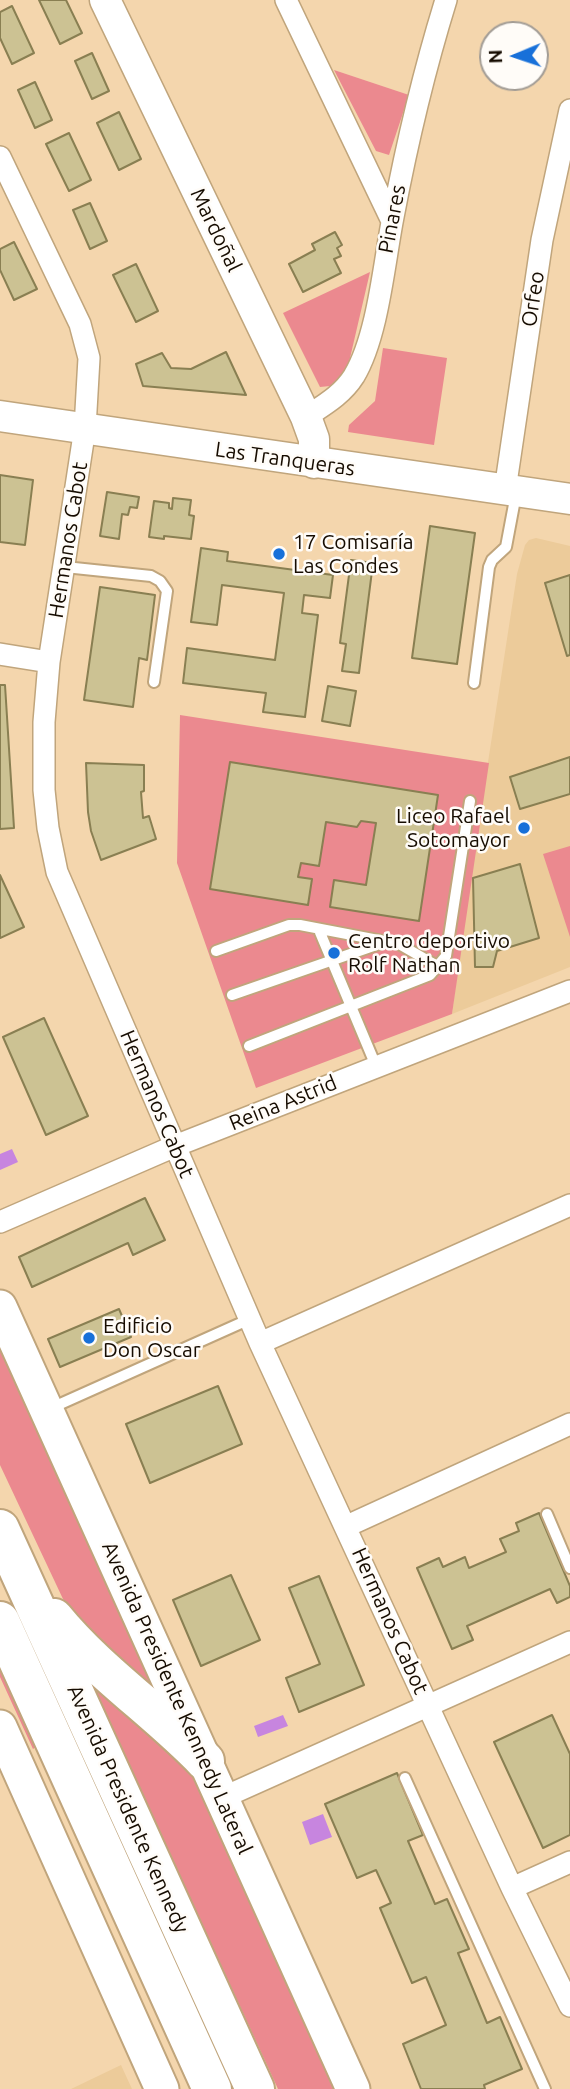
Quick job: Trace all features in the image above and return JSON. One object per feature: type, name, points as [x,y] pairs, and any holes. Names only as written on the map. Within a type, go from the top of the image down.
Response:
[{"type":"highway","points":[[6,1542],[50,1612],[87,1656],[175,1730],[205,1760]]},
{"type":"highway","name":"Avenida Presidente Kennedy","points":[[6,1542],[255,2089]]},
{"type":"highway","name":"Avenida Presidente Kennedy","points":[[0,1621],[212,2089]]},
{"type":"main road","name":"Mardoñal","points":[[105,0],[306,416],[314,439],[314,463]]},
{"type":"main road","name":"Las Tranqueras","points":[[0,416],[570,499]]},
{"type":"main road","name":"Avenida Presidente Kennedy Lateral","points":[[0,1307],[353,2089]]},
{"type":"main road","points":[[0,1727],[162,2089]]},
{"type":"street","name":"Pinares","points":[[306,416],[331,402],[343,390],[354,375],[364,353],[373,322],[418,98],[446,0]]},
{"type":"street","points":[[287,1],[392,221]]},
{"type":"street","name":"Orfeo","points":[[511,491],[542,240],[570,110]]},
{"type":"street","name":"Hermanos Cabot","points":[[0,157],[80,324],[90,374],[85,428],[49,662],[44,722],[44,778],[48,828],[57,872],[260,1343],[347,1526],[512,1888],[570,2006]]},
{"type":"street","points":[[0,654],[49,662]]},
{"type":"street","name":"Reina Astrid","points":[[0,1222],[176,1146],[570,991]]},
{"type":"street","points":[[260,1343],[570,1205]]},
{"type":"street","points":[[347,1526],[570,1424]]},
{"type":"street","points":[[222,1798],[570,1642]]},
{"type":"street","points":[[512,1888],[570,1862]]},
{"type":"lane","points":[[474,683],[489,567],[492,560],[506,547],[511,491]]},
{"type":"lane","points":[[65,567],[151,576],[160,581],[167,592],[154,682]]},
{"type":"lane","points":[[249,1046],[430,975],[439,967],[446,956],[470,801]]},
{"type":"lane","points":[[216,951],[289,925],[411,949],[439,967]]},
{"type":"lane","points":[[319,930],[376,1066]]},
{"type":"lane","points":[[232,995],[386,942]]},
{"type":"lane","points":[[47,1410],[250,1319]]},
{"type":"lane","points":[[547,1514],[570,1568]]},
{"type":"lane","points":[[405,1778],[545,2089]]},
{"type":"shaded area","points":[[334,70],[409,95],[389,155],[376,151]]},
{"type":"shaded area","points":[[370,272],[347,371],[330,386],[320,387],[283,313]]},
{"type":"shaded area","points":[[383,348],[447,358],[434,445],[348,432],[349,425],[375,401]]},
{"type":"shaded area","name":"Liceo Rafael Sotomayor","points":[[536,538],[570,546],[570,967],[452,1014],[517,574],[525,545]]},
{"type":"shaded area","name":"Centro deportivo Rolf Nathan","points":[[180,715],[489,763],[452,1014],[256,1088],[177,863]]},
{"type":"shaded area","points":[[570,846],[570,937],[543,854]]},
{"type":"shaded area","points":[[12,1149],[18,1162],[0,1170],[0,1154]]},
{"type":"shaded area","points":[[0,1337],[176,1719],[91,1637],[63,1599],[0,1465]]},
{"type":"shaded area","points":[[0,1664],[37,1746],[33,1749],[0,1677]]},
{"type":"shaded area","points":[[83,1665],[197,1772],[341,2089],[278,2089]]},
{"type":"shaded area","points":[[283,1715],[288,1726],[258,1737],[254,1726]]},
{"type":"shaded area","points":[[323,1814],[332,1837],[310,1845],[302,1822]]},
{"type":"shaded area","points":[[121,2065],[132,2089],[71,2089]]},
{"type":"building","points":[[39,0],[66,0],[82,33],[60,44]]},
{"type":"building","points":[[12,6],[34,53],[12,64],[0,38],[0,12]]},
{"type":"building","points":[[92,53],[109,91],[92,99],[75,61]]},
{"type":"building","points":[[35,82],[52,120],[35,128],[18,90]]},
{"type":"building","points":[[119,112],[141,159],[119,170],[97,123]]},
{"type":"building","points":[[69,133],[91,180],[69,191],[46,144]]},
{"type":"building","points":[[90,203],[107,241],[90,249],[73,210]]},
{"type":"building","points":[[335,232],[342,245],[337,248],[341,256],[334,259],[341,273],[303,292],[289,264],[315,250],[312,244]]},
{"type":"building","points":[[14,242],[37,289],[14,300],[0,270],[0,249]]},
{"type":"building","points":[[136,264],[158,311],[136,322],[113,275]]},
{"type":"building","points":[[226,352],[246,395],[143,386],[136,364],[162,353],[171,368],[191,369]]},
{"type":"building","points":[[0,475],[33,480],[25,545],[0,542]]},
{"type":"building","points":[[107,492],[139,497],[137,508],[130,507],[128,515],[122,514],[119,539],[100,536]]},
{"type":"building","points":[[173,498],[191,500],[189,515],[194,516],[191,539],[149,537],[154,501],[169,503],[169,508],[172,509]]},
{"type":"building","points":[[430,526],[475,533],[457,664],[412,658]]},
{"type":"building","points":[[201,548],[228,552],[227,561],[333,575],[330,598],[304,595],[302,613],[318,615],[305,717],[263,712],[266,693],[183,683],[187,648],[275,660],[284,593],[222,585],[217,625],[191,622]]},
{"type":"building","points":[[351,560],[373,563],[359,673],[342,671],[346,644],[340,643]]},
{"type":"building","points":[[570,575],[570,655],[567,656],[545,583]]},
{"type":"building","points":[[100,587],[155,595],[147,660],[139,658],[133,707],[84,700]]},
{"type":"building","points":[[0,685],[5,685],[14,828],[0,829]]},
{"type":"building","points":[[328,686],[356,691],[350,726],[322,721]]},
{"type":"building","points":[[570,757],[570,794],[520,809],[510,777]]},
{"type":"building","points":[[230,762],[438,795],[419,921],[330,907],[334,880],[366,885],[376,823],[361,821],[357,827],[326,822],[319,866],[301,863],[298,877],[312,879],[308,905],[210,889]]},
{"type":"building","points":[[86,763],[144,765],[144,791],[141,792],[143,818],[149,816],[156,839],[101,860],[88,812]]},
{"type":"building","points":[[520,864],[539,938],[497,951],[493,967],[475,967],[473,878]]},
{"type":"building","points":[[0,875],[24,927],[0,938]]},
{"type":"building","points":[[44,1018],[88,1116],[46,1135],[3,1037]]},
{"type":"building","points":[[145,1198],[165,1240],[133,1255],[128,1243],[32,1287],[19,1257]]},
{"type":"building","name":"Edificio Don Oscar","points":[[119,1309],[131,1337],[60,1367],[48,1339]]},
{"type":"building","points":[[218,1386],[242,1444],[150,1483],[126,1424]]},
{"type":"building","points":[[539,1513],[570,1586],[570,1597],[557,1603],[550,1589],[467,1626],[473,1640],[452,1649],[417,1568],[439,1558],[443,1567],[465,1557],[469,1568],[506,1552],[500,1539],[519,1531],[516,1523]]},
{"type":"building","points":[[231,1575],[260,1640],[201,1666],[173,1600]]},
{"type":"building","points":[[319,1576],[364,1685],[299,1712],[286,1678],[320,1664],[289,1588]]},
{"type":"building","points":[[552,1715],[570,1754],[570,1835],[543,1848],[494,1742]]},
{"type":"building","points":[[397,1773],[423,1835],[408,1841],[435,1904],[447,1899],[469,1949],[458,1953],[487,2023],[500,2017],[522,2069],[484,2085],[485,2089],[421,2089],[403,2044],[446,2025],[426,1977],[412,1983],[380,1908],[391,1903],[376,1870],[357,1878],[325,1804]]},
{"type":"place","name":"17 Comisaría Las Condes","points":[[279,554]]},
{"type":"place","name":"Liceo Rafael Sotomayor","points":[[524,828]]},
{"type":"place","name":"Centro deportivo Rolf Nathan","points":[[334,953]]},
{"type":"place","name":"Edificio Don Oscar","points":[[89,1338]]}]
